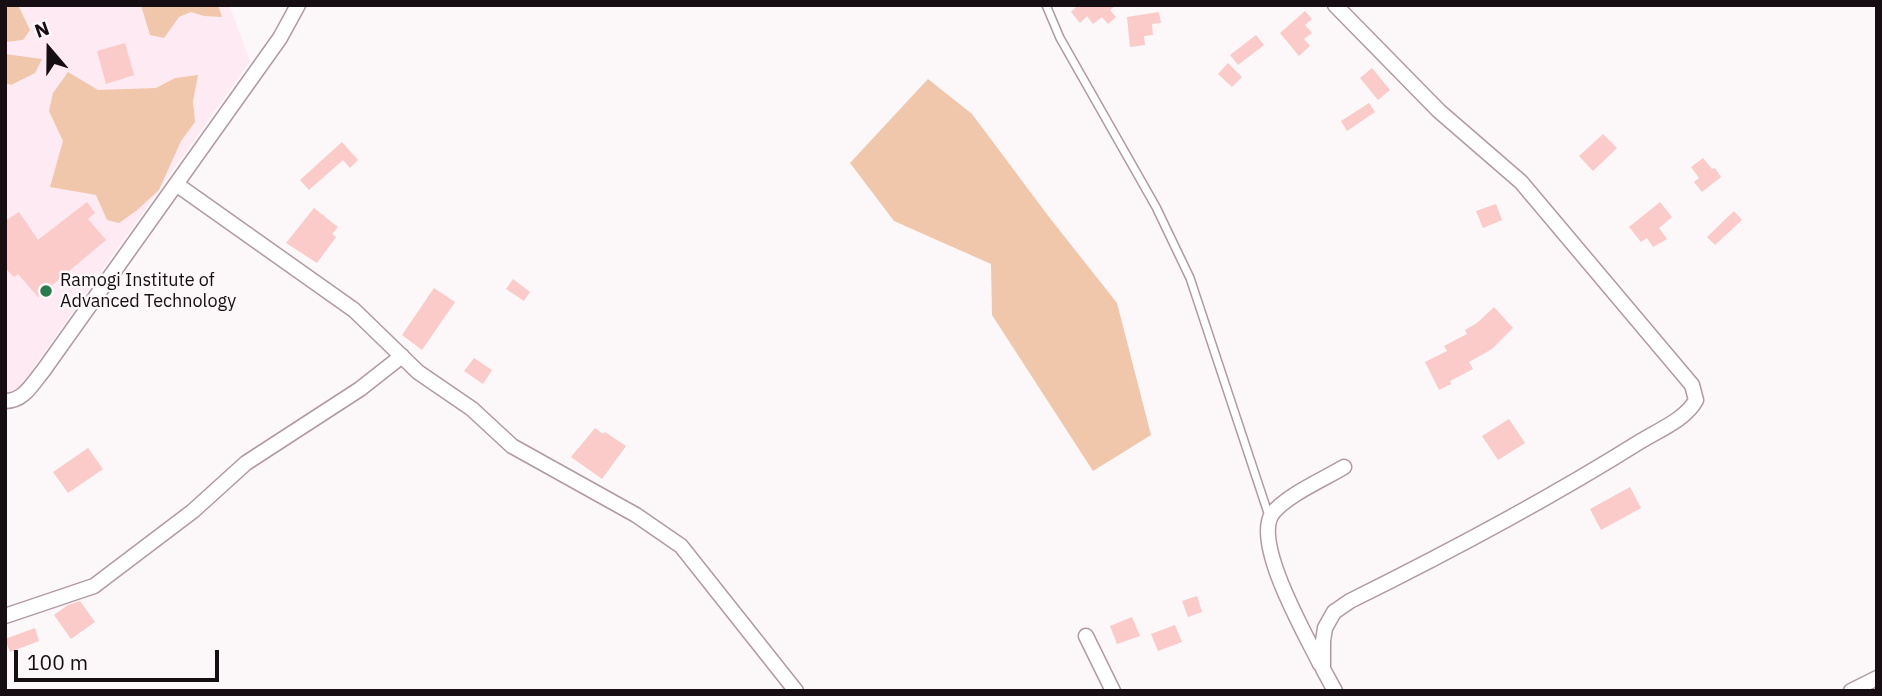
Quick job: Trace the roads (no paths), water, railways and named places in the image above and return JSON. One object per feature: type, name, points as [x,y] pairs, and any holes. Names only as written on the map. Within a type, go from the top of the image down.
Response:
[{"type":"street","points":[[5,401],[21,397],[43,371],[280,38],[298,5]]},
{"type":"street","points":[[1323,668],[1325,628],[1334,612],[1350,601],[1506,520],[1610,460],[1685,413],[1696,400],[1692,385],[1521,182],[1440,111],[1335,5]]},
{"type":"street","points":[[176,184],[354,310],[418,372],[472,409],[512,446],[636,515],[681,546],[796,691]]},
{"type":"street","points":[[5,616],[94,586],[193,511],[246,463],[360,389],[402,356]]},
{"type":"street","points":[[1335,691],[1275,571],[1270,553],[1270,518],[1275,510],[1344,467]]},
{"type":"street","points":[[1086,636],[1113,691]]},
{"type":"street","points":[[1851,691],[1877,678]]},
{"type":"lane","points":[[1046,5],[1060,38],[1156,207],[1190,278],[1270,518]]},
{"type":"place","name":"Ramogi Institute of Advanced Technology","points":[[46,291]]}]
